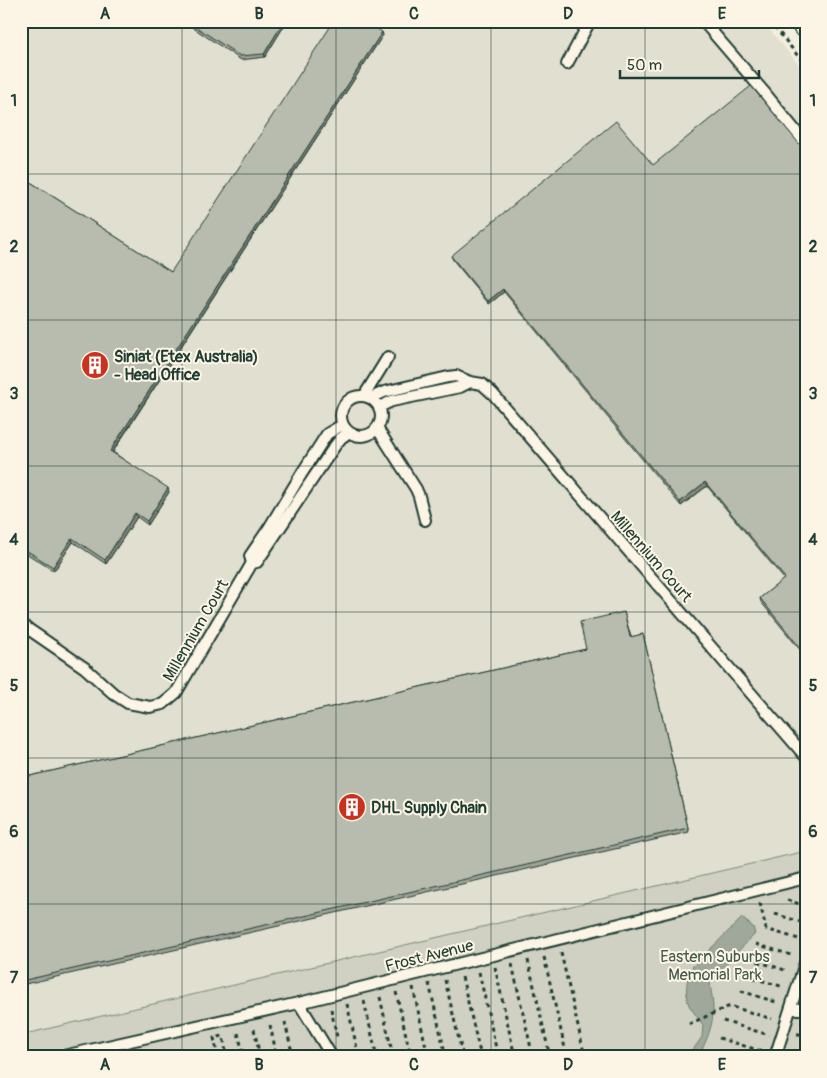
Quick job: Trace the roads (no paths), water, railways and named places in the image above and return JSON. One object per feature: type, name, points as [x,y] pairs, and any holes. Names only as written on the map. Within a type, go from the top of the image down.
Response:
[{"type":"lane","points":[[566,64],[590,21]]},
{"type":"lane","points":[[704,21],[806,144]]},
{"type":"lane","points":[[367,397],[388,357]]},
{"type":"lane","name":"Millennium Court","points":[[367,397],[456,376],[470,382],[482,384],[493,394],[806,758]]},
{"type":"lane","points":[[379,407],[392,401],[460,387],[470,382]]},
{"type":"lane","points":[[356,396],[367,397],[376,402],[379,407],[381,422],[371,434],[364,437],[356,436],[345,429],[340,418],[341,411],[344,404],[350,399],[356,396]]},
{"type":"lane","points":[[377,428],[416,489],[425,520]]},
{"type":"lane","name":"Millennium Court","points":[[21,624],[85,668],[128,704],[150,707],[163,704],[176,693],[252,563],[250,556],[327,434],[345,429]]},
{"type":"lane","name":"Frost Avenue","points":[[59,1057],[300,1002],[806,878]]},
{"type":"lane","points":[[775,1057],[806,960]]},
{"type":"lane","points":[[300,1002],[332,1057]]},
{"type":"lane","points":[[791,1009],[806,1010]]},
{"type":"place","name":"Siniat (Etex Australia) - Head Office","points":[[95,365]]},
{"type":"place","name":"DHL Supply Chain","points":[[352,807]]},
{"type":"park label","name":"Eastern Suburbs Memorial Park","points":[[715,965]]}]
